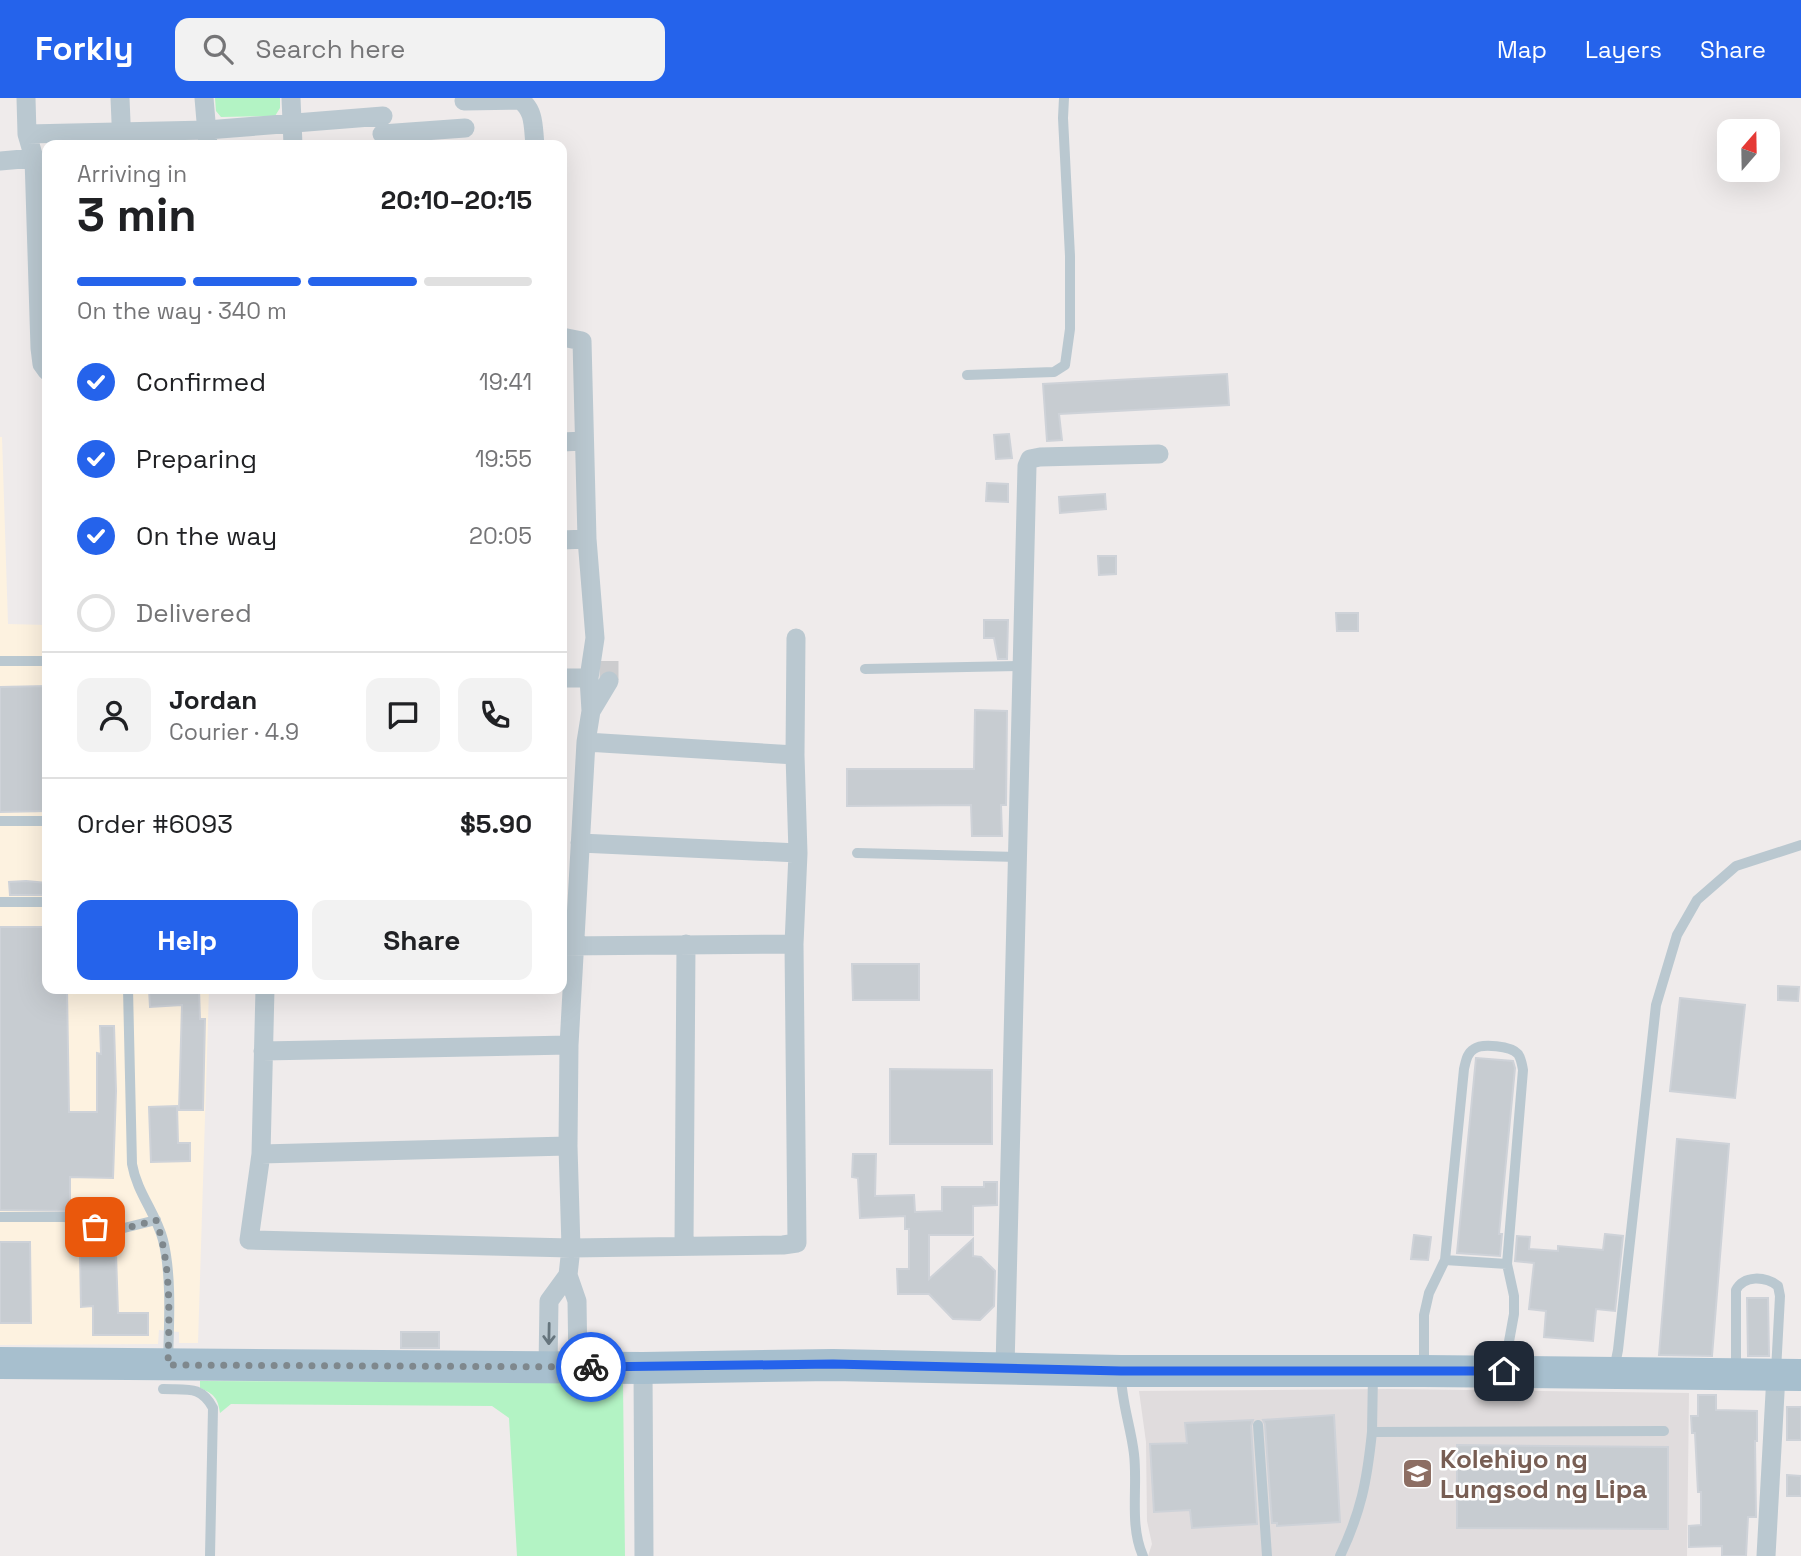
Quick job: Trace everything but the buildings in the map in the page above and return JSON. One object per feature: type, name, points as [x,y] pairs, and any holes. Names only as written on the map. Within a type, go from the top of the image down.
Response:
[{"type":"main road","points":[[0,1363],[166,1377],[563,1367],[833,1364],[1121,1371],[1504,1371],[1788,1375]]},
{"type":"street","points":[[26,98],[27,134],[34,158],[42,365]]},
{"type":"street","points":[[120,98],[122,139]]},
{"type":"street","points":[[204,98],[207,137]]},
{"type":"street","points":[[291,98],[293,140]]},
{"type":"street","points":[[27,134],[122,139],[207,137],[292,121],[383,123],[465,137],[464,99],[520,100],[527,105],[532,116],[534,140]]},
{"type":"street","points":[[0,161],[34,158]]},
{"type":"street","points":[[567,338],[582,341],[587,539],[595,638],[597,646],[609,661]]},
{"type":"street","points":[[567,442],[584,441]]},
{"type":"street","points":[[1004,1368],[1027,466],[1030,459],[1158,454]]},
{"type":"street","points":[[567,540],[587,539]]},
{"type":"street","points":[[563,1367],[577,1301],[568,1275],[571,1248],[568,946],[580,843],[590,711],[589,678],[595,638]]},
{"type":"street","points":[[265,994],[261,1154],[249,1240],[571,1248],[797,1243],[794,944],[798,853],[796,638]]},
{"type":"street","points":[[567,678],[589,678]]},
{"type":"street","points":[[590,711],[609,681]]},
{"type":"street","points":[[586,741],[795,755]]},
{"type":"street","points":[[580,843],[798,853]]},
{"type":"street","points":[[684,1245],[686,944]]},
{"type":"street","points":[[568,946],[794,944]]},
{"type":"street","points":[[263,1051],[569,1045]]},
{"type":"street","points":[[261,1154],[568,1146]]},
{"type":"street","points":[[563,1367],[549,1301],[568,1275]]},
{"type":"street","points":[[643,1368],[645,1556]]},
{"type":"street","points":[[1766,1556],[1788,1375]]},
{"type":"lane","points":[[967,375],[1054,372],[1065,365],[1069,343],[1070,281],[1062,118],[1065,98]]},
{"type":"lane","points":[[0,661],[42,661]]},
{"type":"lane","points":[[865,668],[1023,666]]},
{"type":"lane","points":[[0,821],[42,821]]},
{"type":"lane","points":[[1613,1374],[1618,1350],[1656,1005],[1677,935],[1697,900],[1736,866],[1801,845]]},
{"type":"lane","points":[[857,853],[1019,857]]},
{"type":"lane","points":[[0,902],[42,902]]},
{"type":"lane","points":[[128,994],[132,1164],[135,1182],[156,1220],[163,1241],[167,1267],[166,1377],[207,1396],[214,1408],[210,1556]]},
{"type":"lane","points":[[1424,1371],[1424,1315],[1429,1293],[1445,1260],[1466,1057],[1480,1046],[1510,1048],[1522,1061],[1507,1264],[1514,1296],[1514,1314],[1504,1371]]},
{"type":"lane","points":[[0,1217],[65,1217],[95,1227],[120,1230],[156,1220]]},
{"type":"lane","points":[[1445,1260],[1507,1264]]},
{"type":"lane","points":[[1735,1376],[1736,1290],[1740,1282],[1747,1278],[1771,1281],[1778,1286],[1788,1375]]},
{"type":"lane","points":[[1121,1371],[1122,1394],[1135,1458],[1136,1540],[1143,1556]]},
{"type":"lane","points":[[1340,1556],[1356,1522],[1367,1480],[1374,1371]]},
{"type":"lane","points":[[1258,1425],[1267,1556]]},
{"type":"lane","points":[[1372,1432],[1664,1432]]},
{"type":"shaded area","points":[[2,437],[8,624],[42,625],[42,994],[209,994],[198,1343],[179,1343],[179,1332],[159,1330],[158,1344],[0,1345]]},
{"type":"shaded area","name":"Kolehiyo ng Lungsod ng Lipa","points":[[1390,1389],[1689,1393],[1687,1556],[1148,1556],[1152,1544],[1147,1521],[1146,1442],[1139,1391]]},
{"type":"green space","points":[[215,98],[280,98],[280,108],[275,116],[221,117],[216,111]]},
{"type":"green space","points":[[200,1381],[623,1383],[625,1556],[517,1556],[509,1418],[492,1406],[231,1404],[220,1413],[212,1395],[200,1388]]},
{"type":"tunnel","points":[[609,661],[609,681]]},
{"type":"way so far","points":[[95,1227],[120,1230],[156,1220],[167,1267],[168,1365],[591,1367]]},
{"type":"place","name":"Kolehiyo ng Lungsod ng Lipa","points":[[1417,1474]]},
{"type":"route","points":[[591,1367],[833,1364],[1121,1371],[1504,1371]]}]
